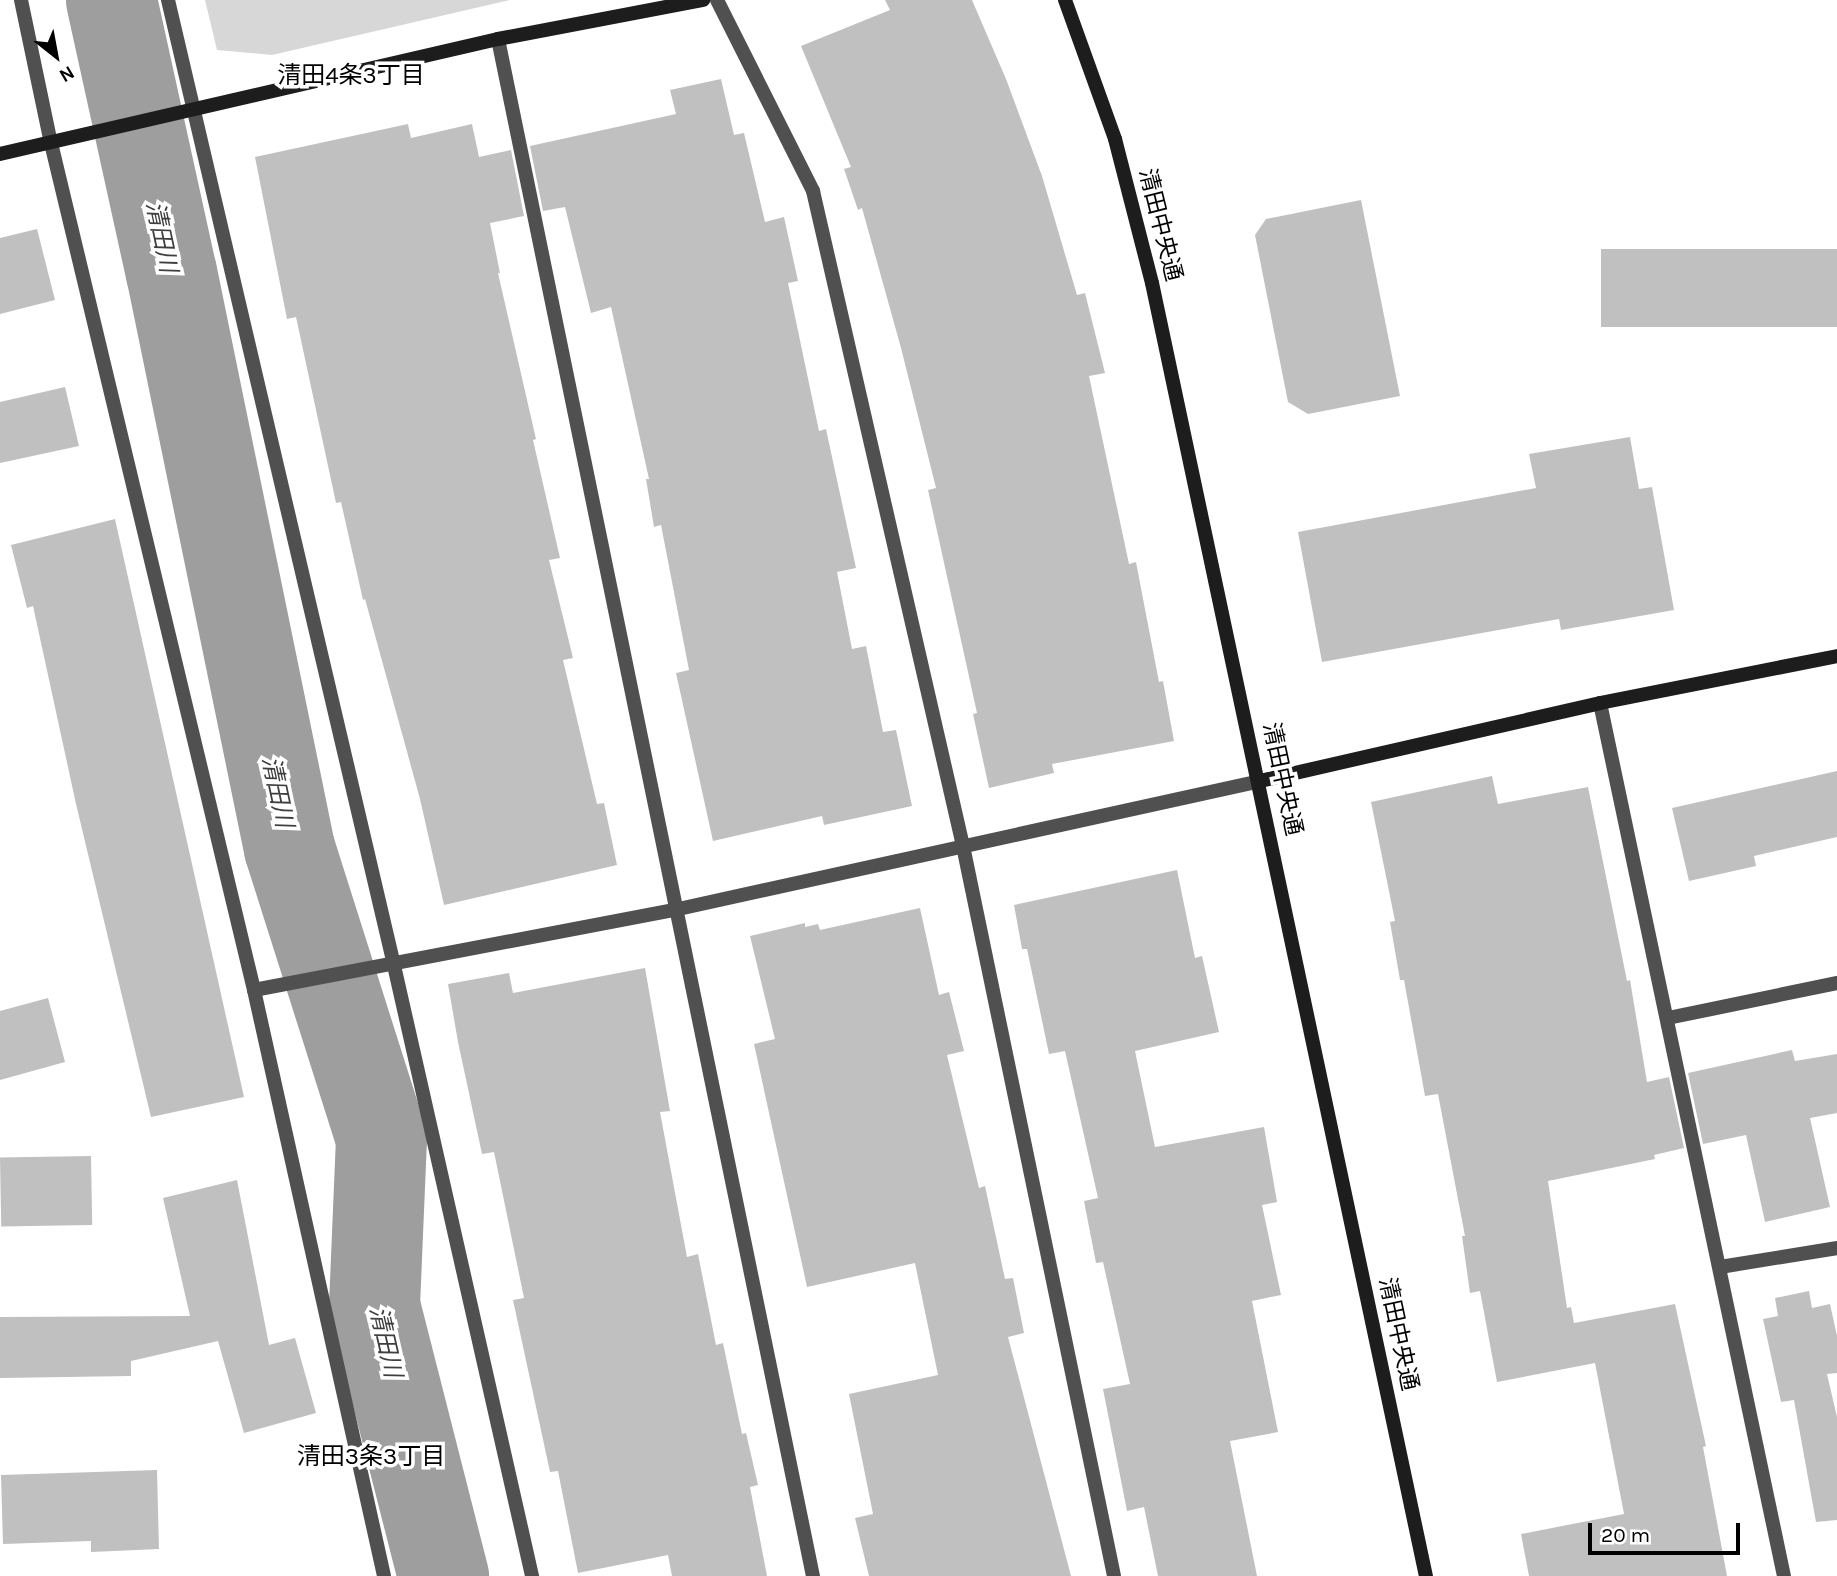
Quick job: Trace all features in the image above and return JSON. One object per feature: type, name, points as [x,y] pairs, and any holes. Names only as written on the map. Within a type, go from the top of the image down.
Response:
[{"type":"street","points":[[21,0],[51,143],[254,990],[384,1576]]},
{"type":"street","points":[[168,0],[393,961],[531,1576]]},
{"type":"street","points":[[0,154],[498,39],[703,0]]},
{"type":"street","points":[[717,0],[813,191],[963,846],[1114,1576]]},
{"type":"street","name":"清田中央通","points":[[1065,0],[1115,139],[1152,283],[1260,781],[1426,1576]]},
{"type":"street","points":[[498,39],[674,909],[813,1576]]},
{"type":"street","points":[[254,990],[393,961],[674,909],[1260,781],[1600,703],[1837,656]]},
{"type":"street","points":[[1600,703],[1784,1576]]},
{"type":"street","points":[[1668,1018],[1837,983]]},
{"type":"street","points":[[1720,1267],[1837,1248]]},
{"type":"shaded area","points":[[205,0],[510,0],[272,55],[217,50]]},
{"type":"building","points":[[885,0],[972,0],[1006,79],[1042,176],[1077,295],[1085,293],[1105,373],[1089,376],[1129,564],[1136,562],[1159,682],[1163,681],[1174,741],[1052,764],[1054,773],[989,788],[973,714],[977,713],[928,490],[936,488],[901,348],[862,208],[858,210],[844,169],[851,167],[801,46],[890,10]]},
{"type":"building","points":[[721,79],[734,135],[744,133],[765,222],[784,217],[798,281],[788,283],[819,431],[826,429],[856,568],[837,572],[852,649],[866,646],[883,732],[896,730],[912,806],[824,825],[822,816],[713,841],[676,673],[689,670],[661,525],[654,527],[646,479],[649,479],[611,307],[591,313],[565,207],[543,211],[530,146],[676,114],[670,90]]},
{"type":"building","points":[[408,124],[411,138],[472,124],[479,157],[511,150],[524,216],[490,223],[498,273],[560,558],[549,560],[573,658],[563,660],[597,804],[604,803],[617,865],[444,905],[420,799],[365,599],[363,600],[341,502],[336,503],[296,317],[287,319],[255,157]]},
{"type":"building","points":[[1361,200],[1400,396],[1308,414],[1288,402],[1255,235],[1266,219]]},
{"type":"building","points":[[37,229],[55,300],[0,314],[0,238]]},
{"type":"building","points":[[1601,249],[1837,249],[1837,327],[1601,327]]},
{"type":"building","points":[[65,387],[79,446],[0,463],[0,402]]},
{"type":"building","points":[[1630,437],[1639,489],[1652,487],[1674,610],[1561,630],[1559,619],[1322,662],[1298,532],[1536,488],[1529,454]]},
{"type":"building","points":[[115,519],[244,1097],[151,1117],[76,804],[33,606],[27,608],[11,545]]},
{"type":"building","points":[[1837,771],[1837,837],[1754,856],[1756,866],[1689,881],[1672,808]]},
{"type":"building","points":[[1492,776],[1498,804],[1588,787],[1627,981],[1630,980],[1647,1082],[1669,1077],[1684,1148],[1654,1155],[1655,1159],[1548,1181],[1567,1308],[1571,1307],[1574,1323],[1675,1304],[1706,1446],[1703,1447],[1727,1576],[1529,1576],[1521,1534],[1624,1514],[1595,1363],[1497,1382],[1480,1291],[1470,1293],[1462,1236],[1465,1236],[1438,1094],[1425,1096],[1404,980],[1400,980],[1390,922],[1395,921],[1371,802]]},
{"type":"building","points":[[1177,870],[1195,958],[1202,956],[1219,1032],[1135,1051],[1155,1147],[1264,1127],[1277,1202],[1262,1205],[1281,1295],[1252,1301],[1278,1432],[1230,1441],[1257,1576],[1158,1576],[1144,1507],[1127,1511],[1103,1389],[1130,1384],[1103,1262],[1096,1263],[1084,1201],[1098,1198],[1065,1051],[1049,1054],[1027,949],[1022,949],[1014,905]]},
{"type":"building","points":[[920,908],[939,995],[949,992],[964,1051],[947,1055],[979,1188],[985,1186],[1005,1279],[1013,1278],[1024,1333],[1008,1337],[1071,1576],[869,1576],[855,1518],[873,1514],[849,1394],[938,1375],[915,1263],[807,1287],[754,1044],[775,1039],[750,936],[805,923],[805,927],[818,924],[820,930]]},
{"type":"building","points":[[645,968],[670,1111],[660,1112],[687,1257],[698,1254],[716,1345],[723,1343],[742,1434],[746,1433],[758,1485],[750,1487],[767,1576],[672,1576],[668,1555],[578,1573],[558,1471],[550,1472],[513,1300],[524,1298],[494,1152],[482,1154],[458,1042],[448,984],[509,973],[513,993]]},
{"type":"building","points":[[48,998],[65,1062],[0,1080],[0,1011]]},
{"type":"building","points":[[1792,1050],[1795,1061],[1837,1054],[1837,1113],[1810,1118],[1830,1207],[1765,1222],[1746,1135],[1703,1144],[1688,1073]]},
{"type":"building","points":[[91,1156],[92,1225],[1,1227],[0,1158]]},
{"type":"building","points":[[237,1180],[269,1345],[295,1338],[316,1413],[244,1433],[218,1341],[131,1361],[131,1376],[0,1378],[0,1317],[190,1316],[163,1198]]},
{"type":"building","points":[[1809,1291],[1812,1308],[1830,1304],[1837,1336],[1837,1373],[1827,1374],[1837,1417],[1837,1520],[1816,1522],[1794,1400],[1781,1402],[1763,1319],[1778,1316],[1775,1298]]},
{"type":"building","points":[[157,1470],[159,1549],[91,1552],[91,1541],[3,1544],[1,1475]]},
{"type":"waterway","name":"清田川","points":[[111,0],[171,272],[289,848],[381,1138],[374,1305],[443,1576]]},
{"type":"district","name":"清田4条3丁目","points":[[351,76]]},
{"type":"district","name":"清田3条3丁目","points":[[371,1457]]}]
